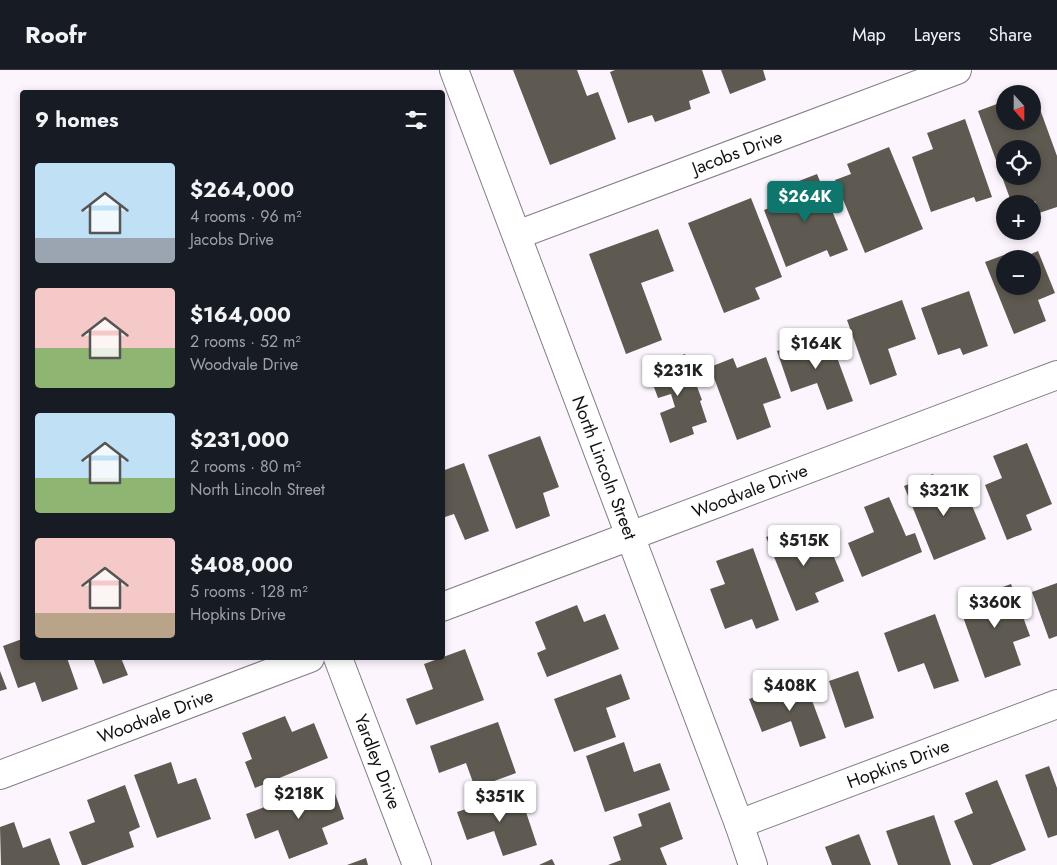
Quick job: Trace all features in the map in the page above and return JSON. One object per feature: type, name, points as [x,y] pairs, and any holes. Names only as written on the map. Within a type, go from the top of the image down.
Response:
[{"type":"street","name":"North Lincoln Street","points":[[454,70],[753,865]]},
{"type":"street","name":"Jacobs Drive","points":[[517,235],[957,70]]},
{"type":"street","name":"Woodvale Drive","points":[[445,606],[1057,375]]},
{"type":"street","name":"Woodvale Drive","points":[[0,775],[305,660]]},
{"type":"street","name":"Yardley Drive","points":[[339,660],[417,865]]},
{"type":"street","name":"Hopkins Drive","points":[[739,824],[1057,704]]},
{"type":"building","points":[[513,70],[577,70],[587,96],[598,92],[616,139],[550,165]]},
{"type":"building","points":[[615,70],[702,70],[710,93],[689,101],[691,109],[655,122],[652,115],[628,123],[610,72]]},
{"type":"building","points":[[721,70],[763,70],[766,80],[730,94]]},
{"type":"building","points":[[996,104],[996,130],[1041,130],[1041,112],[1057,156],[1057,207],[1041,212],[1041,195],[1009,195],[1005,185],[1041,185],[1041,140],[996,140],[996,160],[978,111]]},
{"type":"building","points":[[965,119],[992,197],[976,202],[974,197],[931,212],[912,157],[933,149],[927,133]]},
{"type":"building","points":[[889,147],[923,229],[865,253],[835,180],[851,174],[847,164]]},
{"type":"building","points":[[817,174],[848,250],[830,257],[827,250],[786,267],[764,210],[786,201],[781,188]]},
{"type":"building","points":[[751,198],[782,277],[755,288],[760,299],[724,313],[688,223]]},
{"type":"building","points":[[658,229],[674,271],[641,283],[662,340],[626,354],[589,254]]},
{"type":"building","points":[[996,258],[996,289],[985,262]]},
{"type":"building","points":[[1041,258],[1055,293],[1038,300],[1046,321],[1014,334],[998,295],[1041,295]]},
{"type":"building","points":[[969,291],[988,346],[963,355],[960,348],[938,355],[921,308]]},
{"type":"building","points":[[902,300],[916,339],[888,349],[897,375],[870,385],[847,320]]},
{"type":"building","points":[[828,333],[853,401],[827,410],[817,383],[791,392],[777,351]]},
{"type":"building","points":[[685,354],[702,400],[700,401],[707,422],[692,427],[694,434],[670,443],[660,413],[675,407],[671,394],[658,398],[647,368]]},
{"type":"building","points":[[766,357],[781,398],[763,404],[771,427],[737,440],[710,367],[733,358],[737,368]]},
{"type":"building","points":[[540,436],[559,487],[543,493],[550,516],[516,529],[488,455]]},
{"type":"building","points":[[1027,443],[1052,504],[1026,515],[1032,530],[1007,540],[985,485],[1002,478],[993,456]]},
{"type":"building","points":[[464,463],[489,531],[465,540],[454,514],[445,517],[445,470]]},
{"type":"building","points":[[933,474],[941,493],[963,484],[986,539],[934,560],[904,486]]},
{"type":"building","points":[[889,497],[906,536],[915,533],[922,552],[862,577],[848,543],[874,532],[864,507]]},
{"type":"building","points":[[795,526],[803,547],[826,538],[844,581],[815,593],[819,602],[796,611],[766,537]]},
{"type":"building","points":[[753,548],[779,620],[756,629],[752,619],[725,629],[710,589],[725,584],[716,561]]},
{"type":"building","points":[[1057,583],[1057,636],[1049,639],[1032,592]]},
{"type":"building","points":[[1011,584],[1030,636],[1013,642],[1021,665],[985,678],[958,603]]},
{"type":"building","points":[[577,605],[584,622],[605,614],[619,649],[547,677],[537,653],[546,649],[535,622]]},
{"type":"building","points":[[935,614],[959,681],[934,689],[924,663],[898,672],[884,633]]},
{"type":"building","points":[[20,640],[20,660],[68,660],[78,689],[42,702],[35,682],[18,688],[3,646]]},
{"type":"building","points":[[465,649],[484,700],[416,725],[406,699],[433,689],[424,664],[435,660],[445,660],[445,656]]},
{"type":"building","points":[[94,660],[122,660],[128,675],[103,684]]},
{"type":"building","points":[[0,671],[7,689],[0,691]]},
{"type":"building","points":[[858,671],[874,718],[845,728],[829,681]]},
{"type":"building","points":[[621,674],[630,699],[606,708],[616,737],[574,752],[554,699]]},
{"type":"building","points":[[804,679],[826,738],[800,747],[791,721],[762,732],[749,699]]},
{"type":"building","points":[[285,716],[292,732],[314,723],[328,758],[255,788],[245,762],[252,759],[242,733]]},
{"type":"building","points":[[498,722],[516,773],[475,788],[466,763],[439,773],[430,746]]},
{"type":"building","points":[[624,742],[634,772],[660,763],[670,790],[605,812],[586,756]]},
{"type":"building","points":[[171,762],[178,784],[196,778],[211,819],[157,838],[134,775]]},
{"type":"building","points":[[1049,766],[1057,788],[1057,835],[1048,838],[1025,775]]},
{"type":"building","points":[[997,780],[1026,850],[990,865],[973,865],[954,821],[973,813],[965,793]]},
{"type":"building","points":[[331,782],[344,819],[322,828],[328,844],[289,859],[278,830],[255,839],[246,814]]},
{"type":"building","points":[[125,785],[140,827],[129,832],[134,847],[82,865],[69,832],[95,822],[87,800]]},
{"type":"building","points":[[519,791],[537,845],[503,856],[494,831],[467,840],[457,812]]},
{"type":"building","points":[[670,802],[683,839],[660,848],[667,865],[608,865],[621,860],[613,837],[642,826],[638,814]]},
{"type":"building","points":[[934,815],[951,865],[898,865],[886,831]]},
{"type":"building","points":[[14,822],[23,848],[50,838],[60,865],[1,865],[0,827]]},
{"type":"building","points":[[859,834],[871,865],[832,865],[825,847]]},
{"type":"building","points":[[366,858],[368,865],[347,865]]},
{"type":"building","points":[[552,859],[555,865],[539,865]]}]
